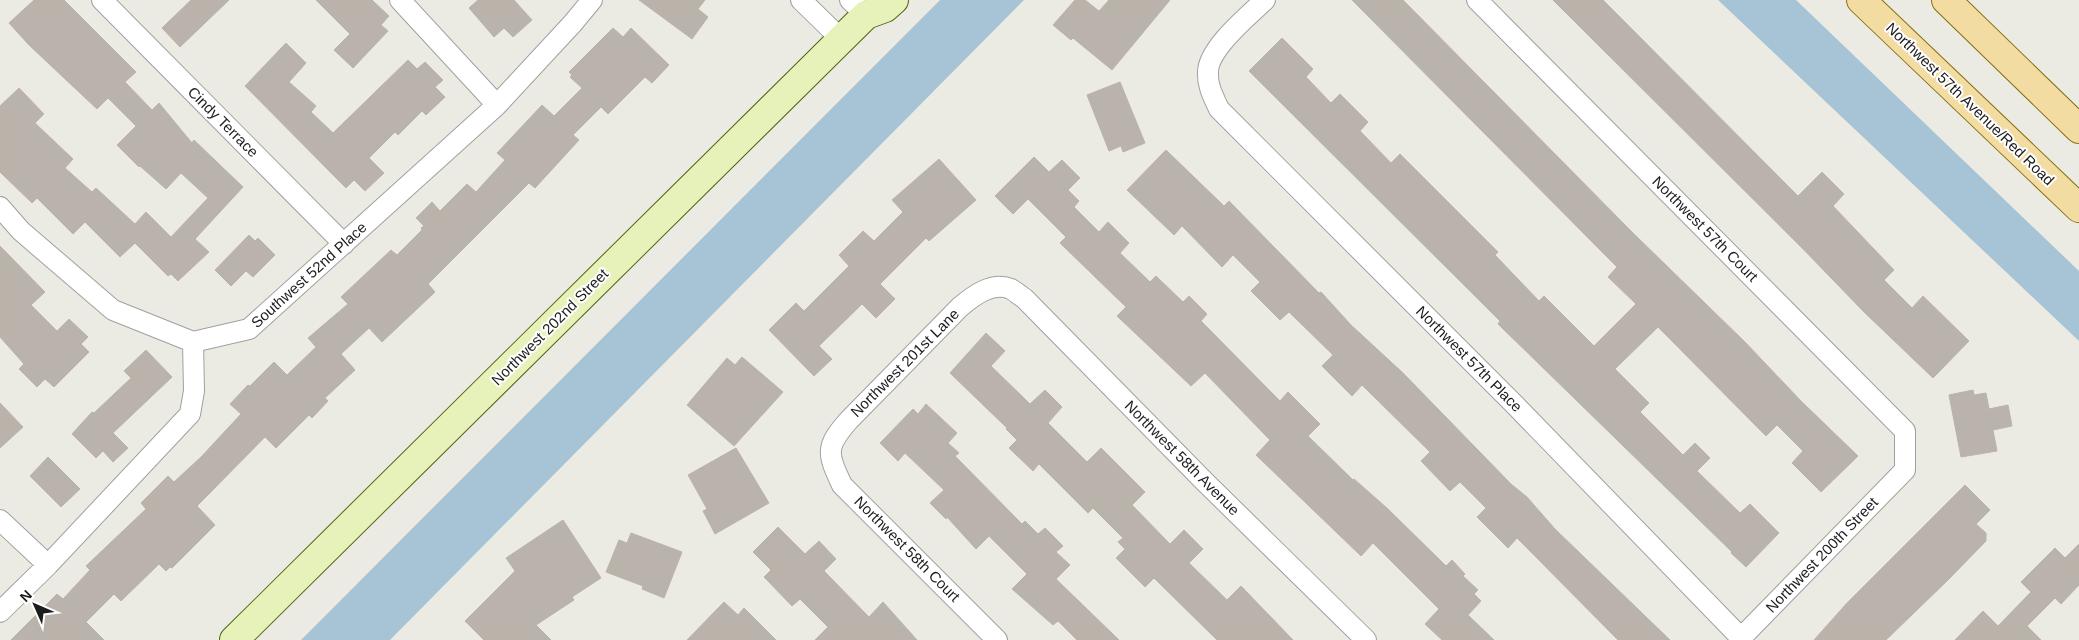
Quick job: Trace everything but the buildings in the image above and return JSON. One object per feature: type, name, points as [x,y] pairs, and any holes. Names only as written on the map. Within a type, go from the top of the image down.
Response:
[{"type":"main road","name":"Northwest 57th Avenue/Red Road","points":[[1861,0],[2079,208]]},
{"type":"main road","points":[[1946,0],[2079,130]]},
{"type":"street","name":"Cindy Terrace","points":[[102,0],[344,244]]},
{"type":"street","points":[[400,0],[497,105]]},
{"type":"street","name":"Southwest 52nd Place","points":[[194,342],[249,329],[497,105],[574,24],[592,0]]},
{"type":"street","points":[[801,0],[842,40]]},
{"type":"street","name":"Northwest 202nd Street","points":[[234,640],[842,40],[861,5],[885,8],[894,0]]},
{"type":"street","name":"Northwest 57th Place","points":[[1265,0],[1228,36],[1214,56],[1208,71],[1210,88],[1219,109],[1515,405],[1741,639]]},
{"type":"street","name":"Northwest 57th Court","points":[[1477,0],[1905,430],[1905,470]]},
{"type":"street","points":[[0,207],[21,231],[114,310],[194,342],[194,391],[190,414],[48,565],[0,612]]},
{"type":"street","name":"Northwest 201st Lane","points":[[830,450],[835,436],[849,420],[960,307],[975,295],[993,288]]},
{"type":"street","name":"Northwest 58th Avenue","points":[[993,288],[1010,289],[1024,298],[1366,640]]},
{"type":"street","name":"Northwest 58th Court","points":[[830,450],[833,465],[842,484],[997,640]]},
{"type":"street","name":"Northwest 200th Street","points":[[1741,639],[1905,470]]},
{"type":"street","points":[[0,520],[48,565]]},
{"type":"water","points":[[940,0],[1024,0],[390,640],[301,640]]},
{"type":"water","points":[[1718,0],[1796,0],[2079,271],[2079,341]]}]
